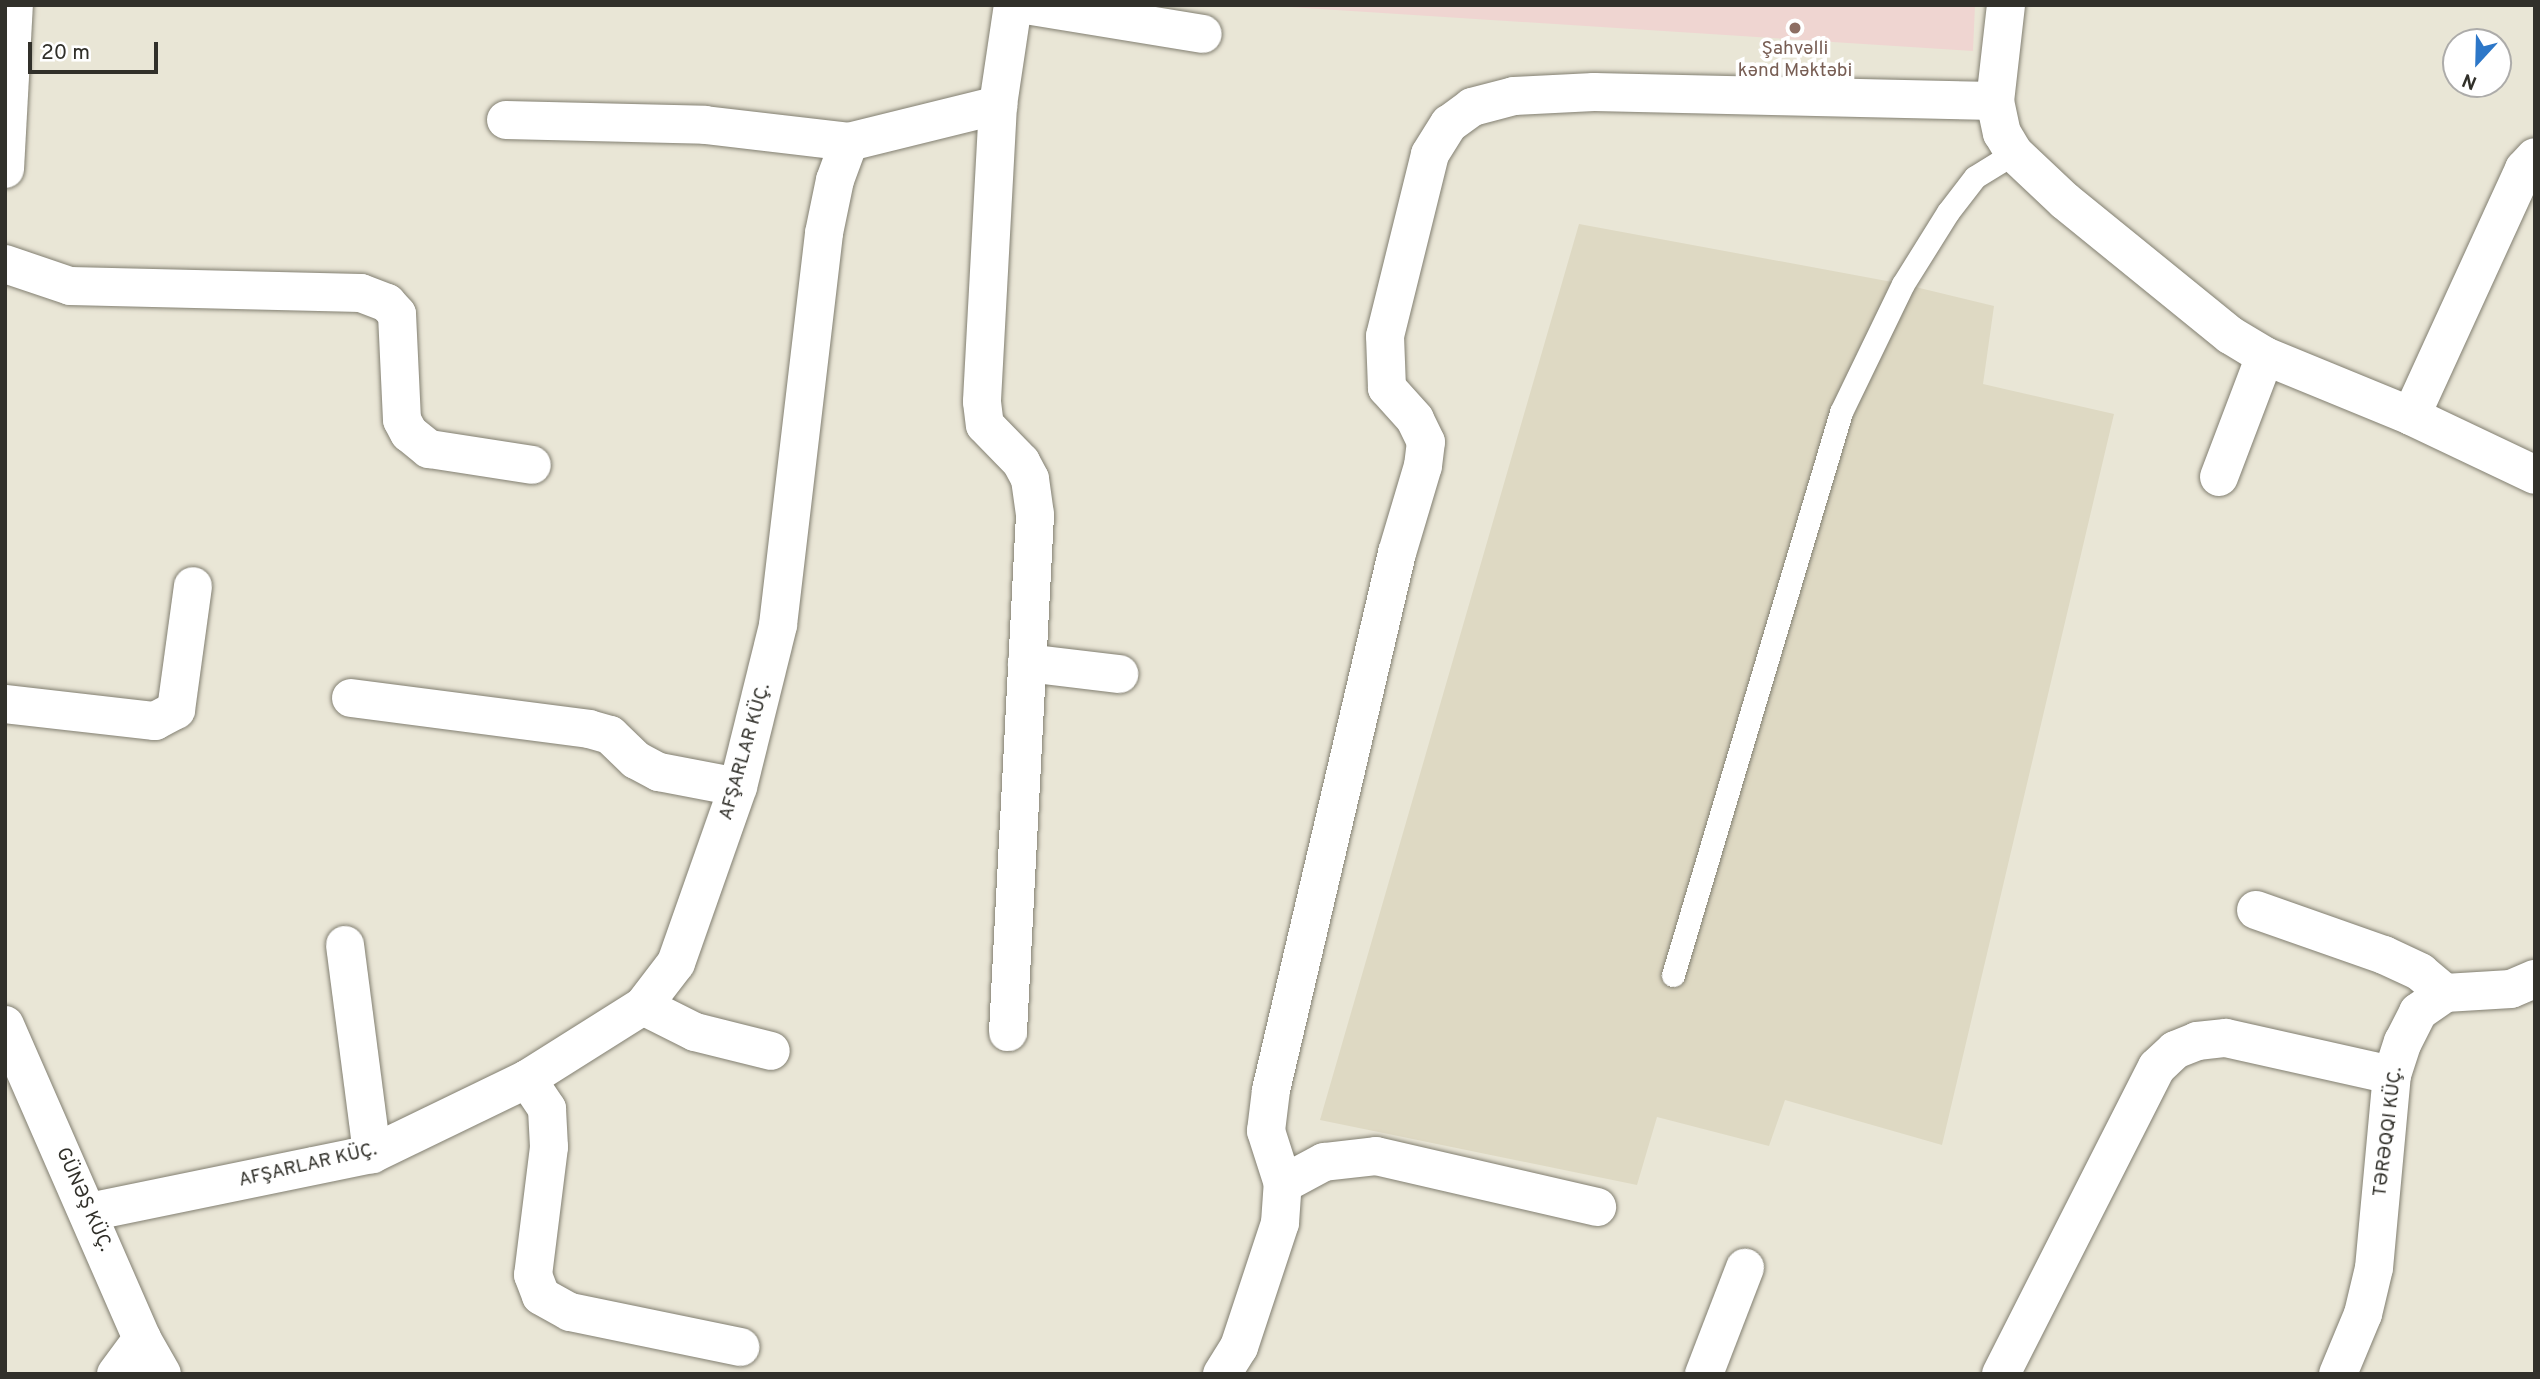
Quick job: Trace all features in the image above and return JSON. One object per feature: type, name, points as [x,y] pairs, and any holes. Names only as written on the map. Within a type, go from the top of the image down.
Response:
[{"type":"street","points":[[5,169],[15,5]]},
{"type":"street","points":[[1008,1031],[1035,515],[1030,479],[1021,462],[985,425],[982,402],[998,105],[1013,5]]},
{"type":"street","points":[[1026,5],[1203,34]]},
{"type":"street","points":[[2006,5],[1995,101],[2002,133],[2014,153],[2230,335],[2265,356],[2411,416],[2535,474]]},
{"type":"street","points":[[1222,1374],[1238,1347],[1280,1223],[1283,1184],[1266,1131],[1271,1090],[1426,442],[1415,419],[1387,388],[1385,336],[1430,154],[1449,124],[1472,107],[1514,96],[1580,93],[1995,101]]},
{"type":"street","points":[[506,120],[705,125],[849,142],[998,105]]},
{"type":"street","name":"AFŞARLAR KÜÇ.","points":[[89,1212],[372,1154],[527,1079],[643,1006],[676,963],[738,787],[778,625],[824,233],[849,142]]},
{"type":"street","points":[[2411,416],[2524,169],[2535,157]]},
{"type":"street","points":[[5,264],[70,286],[361,293],[387,303],[397,314],[402,420],[409,433],[429,449],[532,465]]},
{"type":"street","points":[[2219,477],[2265,356]]},
{"type":"street","points":[[5,704],[156,721],[176,710],[193,586]]},
{"type":"street","points":[[1027,663],[1119,674]]},
{"type":"street","points":[[351,698],[589,729],[610,736],[636,760],[659,772],[738,787]]},
{"type":"street","points":[[2256,910],[2384,956],[2420,972],[2445,993],[2511,989],[2535,979]]},
{"type":"street","points":[[345,945],[372,1154]]},
{"type":"street","name":"TƏRƏQQI KÜÇ.","points":[[2338,1374],[2363,1314],[2374,1268],[2392,1075],[2418,1012],[2445,993]]},
{"type":"street","points":[[643,1006],[695,1032],[771,1051]]},
{"type":"street","name":"GÜNƏŞ KÜÇ.","points":[[5,1025],[89,1212],[142,1339],[162,1374]]},
{"type":"street","points":[[2001,1374],[2157,1067],[2175,1050],[2197,1041],[2226,1038],[2392,1075]]},
{"type":"street","points":[[527,1079],[547,1109],[549,1147],[533,1275],[541,1296],[570,1312],[740,1347]]},
{"type":"street","points":[[1283,1184],[1324,1162],[1376,1156],[1597,1207]]},
{"type":"street","points":[[1704,1374],[1745,1268]]},
{"type":"street","points":[[116,1374],[142,1339]]},
{"type":"lane","points":[[1673,975],[1841,412],[1903,284],[1948,212],[1975,177],[2014,153]]},
{"type":"shaded area","name":"Şahvəlli kənd Məktəbi","points":[[1260,5],[1975,5],[1973,51]]},
{"type":"shaded area","points":[[1579,224],[1903,284],[1994,306],[1983,384],[2114,414],[1942,1145],[1785,1100],[1769,1146],[1657,1117],[1637,1185],[1320,1120]]},
{"type":"place","name":"Şahvəlli kənd Məktəbi","points":[[1795,28]]}]
